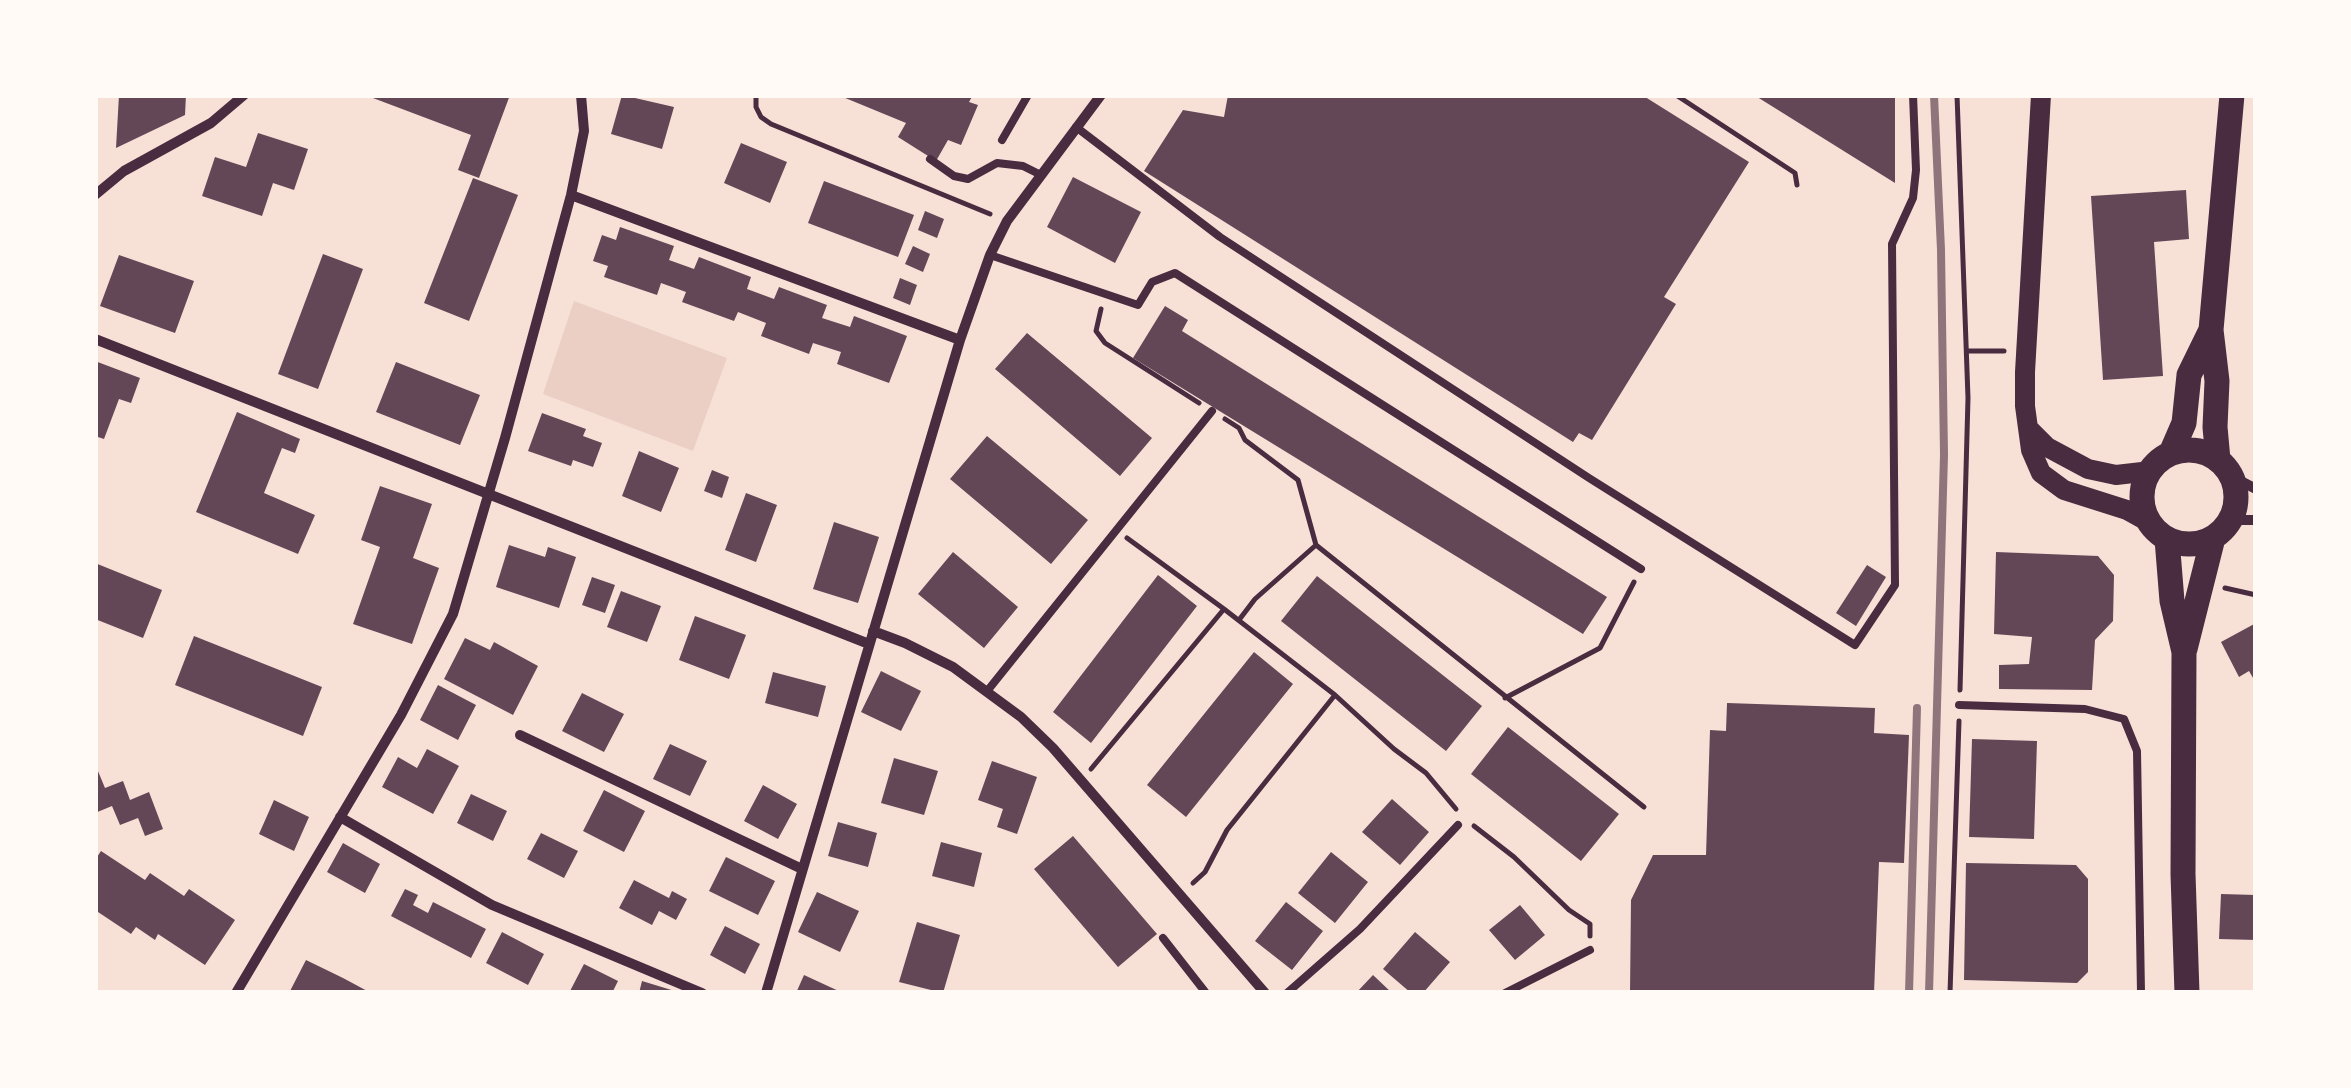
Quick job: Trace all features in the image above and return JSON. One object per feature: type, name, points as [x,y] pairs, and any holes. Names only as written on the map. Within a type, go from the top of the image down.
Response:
[{"type":"main road","points":[[2041,95],[2024,395],[2031,450],[2041,473],[2064,490],[2127,510],[2167,539],[2193,545],[2233,526]]},
{"type":"main road","points":[[2184,652],[2233,526],[2237,498],[2236,475],[2215,426],[2217,381],[2211,330],[2232,95]]},
{"type":"main road","points":[[2147,521],[2141,492],[2150,471],[2171,453],[2184,423],[2190,375],[2211,330]]},
{"type":"main road","points":[[2029,429],[2048,447],[2088,469],[2116,474],[2150,471]]},
{"type":"main road","points":[[2171,453],[2197,450],[2236,475]]},
{"type":"main road","points":[[2167,539],[2172,601],[2184,652],[2187,993]]},
{"type":"street","points":[[95,195],[124,171],[211,123],[244,95]]},
{"type":"street","points":[[236,993],[401,715],[453,614],[571,195],[584,131],[581,95]]},
{"type":"street","points":[[766,993],[960,340],[990,255],[1007,221],[1101,95]]},
{"type":"street","points":[[571,195],[960,340]]},
{"type":"street","points":[[95,339],[869,644]]},
{"type":"street","points":[[873,631],[922,651],[988,690],[1043,738],[1265,993]]},
{"type":"street","points":[[520,736],[802,870]]},
{"type":"street","points":[[340,817],[492,905],[702,993]]},
{"type":"lane","points":[[1002,140],[1028,95]]},
{"type":"lane","points":[[1076,127],[1220,237],[1589,478],[1855,644],[1895,585],[1892,244],[1913,198],[1913,95]]},
{"type":"lane","points":[[930,159],[954,176],[968,179],[997,163],[1023,166],[1040,175]]},
{"type":"lane","points":[[990,255],[1138,305],[1152,282],[1175,273],[1641,569]]},
{"type":"lane","points":[[988,690],[1212,411]]},
{"type":"lane","points":[[1959,705],[2084,708],[2124,719],[2138,751],[2141,993]]},
{"type":"lane","points":[[1287,993],[1360,929],[1458,825]]},
{"type":"lane","points":[[1163,938],[1206,993]]},
{"type":"lane","points":[[1505,993],[1590,950]]},
{"type":"path","points":[[756,95],[761,117],[771,124],[1007,221]]},
{"type":"path","points":[[1676,95],[1795,173],[1797,185]]},
{"type":"path","points":[[1950,993],[1968,442],[1957,95]]},
{"type":"path","points":[[1104,295],[1096,331],[1105,343],[1239,428],[1246,440],[1298,480],[1316,545],[1644,807]]},
{"type":"path","points":[[1967,350],[2026,351]]},
{"type":"path","points":[[1117,530],[1335,695],[1426,773],[1464,818],[1590,924],[1590,950]]},
{"type":"path","points":[[1239,620],[1255,599],[1316,545]]},
{"type":"path","points":[[1505,698],[1600,648],[1641,569]]},
{"type":"path","points":[[2217,586],[2256,595]]},
{"type":"path","points":[[1082,780],[1224,610]]},
{"type":"path","points":[[1180,894],[1205,872],[1227,830],[1335,695]]},
{"type":"shaded area","points":[[574,301],[727,358],[693,451],[543,394]]},
{"type":"building","points":[[119,95],[186,95],[185,115],[116,148]]},
{"type":"building","points":[[365,95],[510,95],[479,178],[458,170],[471,135]]},
{"type":"building","points":[[622,95],[674,107],[662,149],[611,134]]},
{"type":"building","points":[[838,95],[973,95],[969,102],[978,105],[961,145],[948,140],[936,161],[898,137],[906,123]]},
{"type":"building","points":[[1228,95],[1642,95],[1749,162],[1664,297],[1676,304],[1592,440],[1579,433],[1573,442],[1144,171],[1183,110],[1224,117]]},
{"type":"building","points":[[1754,95],[1895,95],[1895,183]]},
{"type":"building","points":[[258,133],[308,149],[294,190],[273,183],[262,216],[202,196],[215,157],[246,167]]},
{"type":"building","points":[[741,143],[787,162],[770,203],[724,183]]},
{"type":"building","points":[[1073,177],[1141,212],[1115,263],[1047,227]]},
{"type":"building","points":[[473,178],[518,195],[469,321],[424,303]]},
{"type":"building","points":[[824,181],[914,215],[898,257],[808,223]]},
{"type":"building","points":[[2186,190],[2189,239],[2154,242],[2163,376],[2103,380],[2091,196]]},
{"type":"building","points":[[925,211],[944,219],[937,238],[918,230]]},
{"type":"building","points":[[620,227],[674,246],[669,260],[694,269],[699,257],[751,277],[747,289],[774,299],[779,287],[827,305],[822,318],[850,327],[854,316],[907,336],[889,383],[837,364],[841,352],[813,343],[809,354],[761,336],[766,323],[738,312],[734,321],[682,302],[686,292],[661,283],[657,295],[604,277],[608,266],[593,261],[602,235],[616,240]]},
{"type":"building","points":[[913,246],[930,254],[923,272],[905,264]]},
{"type":"building","points":[[323,254],[363,269],[318,389],[278,374]]},
{"type":"building","points":[[119,255],[194,281],[175,333],[100,306]]},
{"type":"building","points":[[900,278],[917,285],[910,305],[893,298]]},
{"type":"building","points":[[1165,306],[1188,320],[1182,331],[1607,597],[1583,634],[1133,358]]},
{"type":"building","points":[[1027,333],[1152,438],[1120,476],[995,369]]},
{"type":"building","points":[[95,361],[140,378],[131,403],[119,399],[104,439],[95,436]]},
{"type":"building","points":[[396,362],[480,395],[460,445],[376,412]]},
{"type":"building","points":[[237,412],[300,439],[295,453],[282,448],[264,493],[315,515],[298,554],[196,512]]},
{"type":"building","points":[[542,413],[586,429],[583,436],[602,443],[593,467],[573,460],[571,466],[528,451]]},
{"type":"building","points":[[987,436],[1088,520],[1051,564],[950,479]]},
{"type":"building","points":[[639,451],[679,468],[661,512],[622,496]]},
{"type":"building","points":[[712,470],[729,477],[722,498],[704,491]]},
{"type":"building","points":[[380,486],[432,504],[413,558],[439,568],[412,644],[353,624],[380,547],[361,540]]},
{"type":"building","points":[[746,493],[777,505],[756,562],[725,550]]},
{"type":"building","points":[[834,522],[879,537],[858,603],[813,589]]},
{"type":"building","points":[[509,545],[545,557],[548,547],[576,557],[559,608],[496,587]]},
{"type":"building","points":[[953,552],[1018,607],[984,648],[918,594]]},
{"type":"building","points":[[1996,552],[2098,556],[2114,575],[2113,621],[2095,640],[2092,690],[1999,689],[1999,665],[2029,664],[2032,637],[1994,634]]},
{"type":"building","points":[[95,563],[162,590],[143,638],[95,619]]},
{"type":"building","points":[[1867,565],[1886,577],[1856,626],[1836,613]]},
{"type":"building","points":[[1158,575],[1197,606],[1091,743],[1053,712]]},
{"type":"building","points":[[1317,576],[1482,706],[1446,751],[1281,621]]},
{"type":"building","points":[[592,577],[615,585],[605,613],[582,605]]},
{"type":"building","points":[[621,591],[661,606],[647,642],[607,627]]},
{"type":"building","points":[[695,616],[746,635],[729,679],[679,660]]},
{"type":"building","points":[[2256,623],[2256,683],[2249,671],[2239,677],[2221,642]]},
{"type":"building","points":[[194,636],[322,687],[303,736],[175,685]]},
{"type":"building","points":[[465,638],[490,650],[494,642],[538,666],[513,715],[444,679]]},
{"type":"building","points":[[1254,652],[1293,684],[1186,817],[1147,785]]},
{"type":"building","points":[[881,671],[921,691],[901,731],[861,712]]},
{"type":"building","points":[[773,672],[826,686],[818,717],[765,703]]},
{"type":"building","points":[[438,685],[476,705],[458,740],[420,720]]},
{"type":"building","points":[[582,693],[624,714],[604,752],[562,731]]},
{"type":"building","points":[[1727,703],[1875,708],[1874,733],[1909,735],[1904,863],[1879,862],[1874,993],[1630,993],[1631,900],[1653,855],[1706,855],[1710,730],[1726,731]]},
{"type":"building","points":[[1508,727],[1619,814],[1581,861],[1471,774]]},
{"type":"building","points":[[1972,739],[2037,741],[2034,839],[1969,837]]},
{"type":"building","points":[[670,744],[707,761],[690,796],[653,779]]},
{"type":"building","points":[[427,749],[459,766],[433,814],[382,787],[398,757],[417,768]]},
{"type":"building","points":[[894,758],[938,771],[924,815],[881,803]]},
{"type":"building","points":[[992,761],[1037,777],[1017,834],[997,827],[1003,809],[978,800]]},
{"type":"building","points":[[95,764],[105,788],[123,781],[130,800],[149,792],[163,829],[145,836],[138,818],[120,825],[112,806],[95,813]]},
{"type":"building","points":[[763,785],[797,804],[778,839],[744,821]]},
{"type":"building","points":[[604,790],[645,811],[624,852],[583,831]]},
{"type":"building","points":[[471,794],[507,811],[493,841],[457,823]]},
{"type":"building","points":[[1392,799],[1429,832],[1400,865],[1362,832]]},
{"type":"building","points":[[274,800],[309,817],[294,851],[259,834]]},
{"type":"building","points":[[838,822],[877,833],[868,867],[828,856]]},
{"type":"building","points":[[541,833],[578,851],[564,878],[527,859]]},
{"type":"building","points":[[1073,836],[1157,934],[1118,967],[1034,869]]},
{"type":"building","points":[[941,842],[982,853],[974,887],[932,876]]},
{"type":"building","points":[[343,843],[380,864],[365,893],[327,872]]},
{"type":"building","points":[[101,851],[145,880],[150,873],[184,896],[189,889],[235,920],[205,965],[158,934],[155,940],[136,927],[131,934],[95,910],[95,860]]},
{"type":"building","points":[[1331,852],[1368,882],[1335,923],[1298,893]]},
{"type":"building","points":[[726,857],[775,881],[758,915],[709,891]]},
{"type":"building","points":[[1966,863],[2076,865],[2088,879],[2088,972],[2077,983],[1964,980]]},
{"type":"building","points":[[634,880],[669,898],[672,891],[687,899],[676,920],[659,911],[652,925],[619,908]]},
{"type":"building","points":[[405,889],[418,895],[413,905],[428,913],[433,902],[486,929],[471,958],[391,916]]},
{"type":"building","points":[[817,892],[859,911],[840,952],[798,932]]},
{"type":"building","points":[[2221,894],[2256,895],[2256,940],[2219,939]]},
{"type":"building","points":[[1286,902],[1323,931],[1292,970],[1255,941]]},
{"type":"building","points":[[1520,905],[1545,935],[1515,960],[1489,930]]},
{"type":"building","points":[[917,922],[960,935],[943,993],[899,982]]},
{"type":"building","points":[[725,926],[760,944],[745,974],[710,955]]},
{"type":"building","points":[[502,932],[544,954],[528,985],[486,963]]},
{"type":"building","points":[[1415,932],[1450,962],[1423,993],[1411,993],[1383,969]]},
{"type":"building","points":[[306,960],[343,978],[371,993],[289,993]]},
{"type":"building","points":[[584,964],[618,981],[612,993],[569,993]]},
{"type":"building","points":[[804,975],[843,993],[796,993]]},
{"type":"building","points":[[1373,975],[1392,993],[1356,993]]},
{"type":"building","points":[[642,981],[678,992],[678,993],[639,993]]},
{"type":"railway","points":[[1929,993],[1944,455],[1934,95]]},
{"type":"railway","points":[[1909,993],[1917,708]]}]
